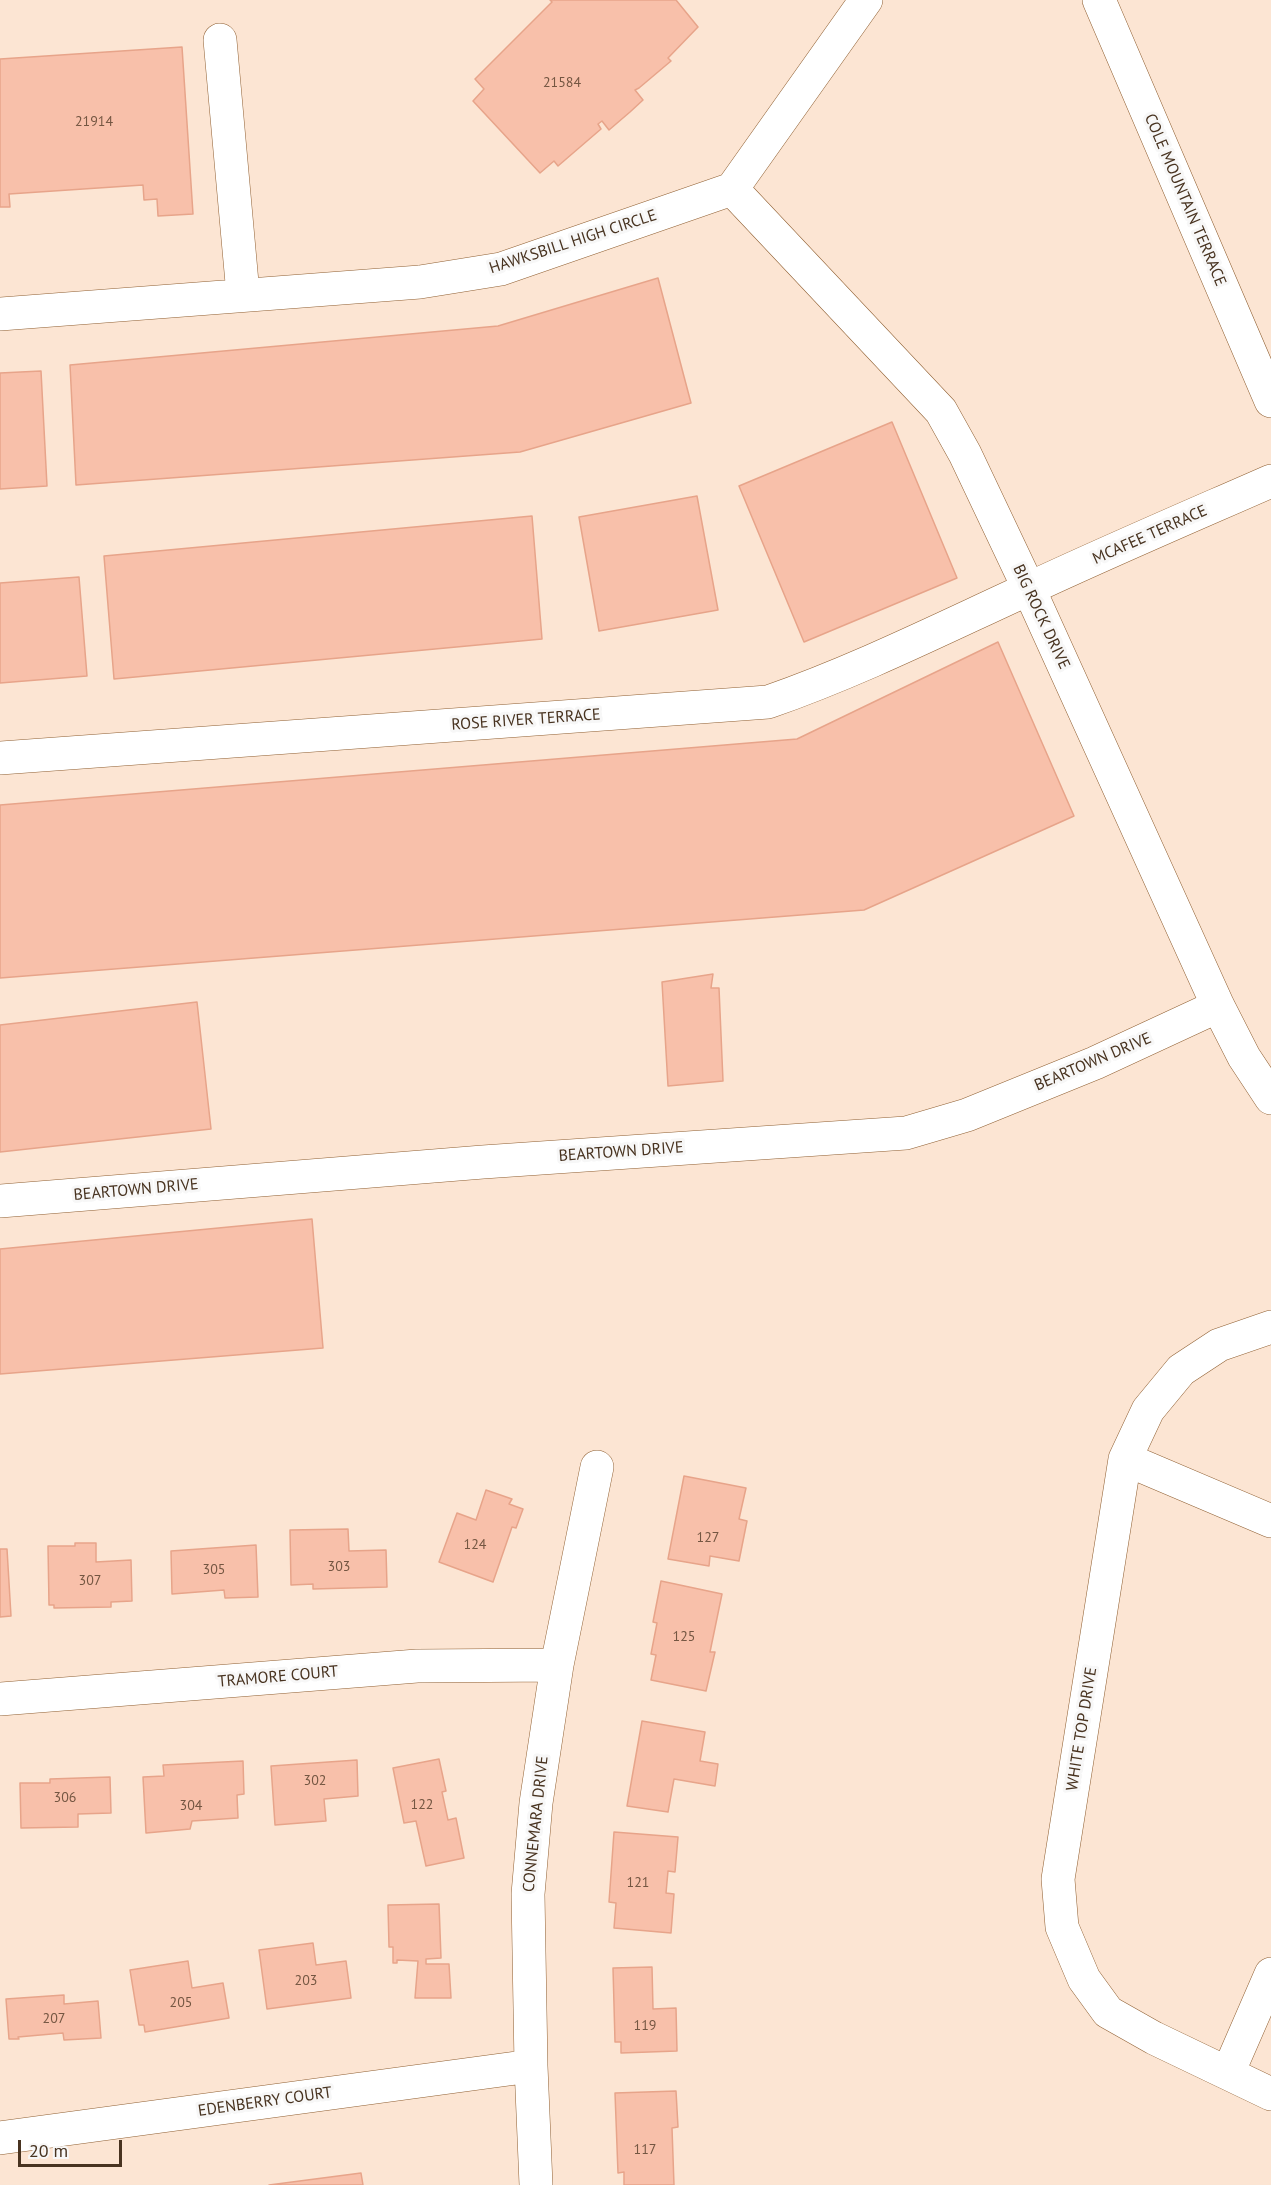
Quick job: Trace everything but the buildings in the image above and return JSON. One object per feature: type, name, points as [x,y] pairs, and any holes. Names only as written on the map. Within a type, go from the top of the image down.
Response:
[{"type":"street","points":[[732,189],[866,0]]},
{"type":"street","name":"COLE MOUNTAIN TERRACE","points":[[1099,0],[1271,401]]},
{"type":"street","points":[[220,40],[243,294]]},
{"type":"street","name":"HAWKSBILL HIGH CIRCLE","points":[[0,314],[420,282],[501,269],[732,189]]},
{"type":"street","name":"BIG ROCK DRIVE","points":[[732,189],[941,411],[965,454],[1029,589],[1218,1006],[1244,1057],[1271,1098]]},
{"type":"street","name":"MCAFEE TERRACE","points":[[1029,589],[1271,481]]},
{"type":"street","name":"ROSE RIVER TERRACE","points":[[0,758],[768,702],[812,687],[900,649],[1029,589]]},
{"type":"street","name":"BEARTOWN DRIVE","points":[[0,1202],[483,1162],[906,1133],[967,1115],[1084,1067],[1218,1006]]},
{"type":"street","name":"WHITE TOP DRIVE","points":[[1271,1327],[1219,1345],[1181,1370],[1148,1410],[1125,1459],[1058,1879],[1062,1927],[1084,1979],[1108,2012],[1154,2038],[1271,2094]]},
{"type":"street","points":[[1125,1459],[1271,1521]]},
{"type":"street","name":"CONNEMARA DRIVE","points":[[536,2185],[528,1894],[536,1803],[557,1665],[597,1467]]},
{"type":"street","name":"TRAMORE COURT","points":[[0,1700],[417,1666],[557,1665]]},
{"type":"street","points":[[1228,2073],[1271,1974]]},
{"type":"street","name":"EDENBERRY COURT","points":[[0,2138],[531,2066]]}]
